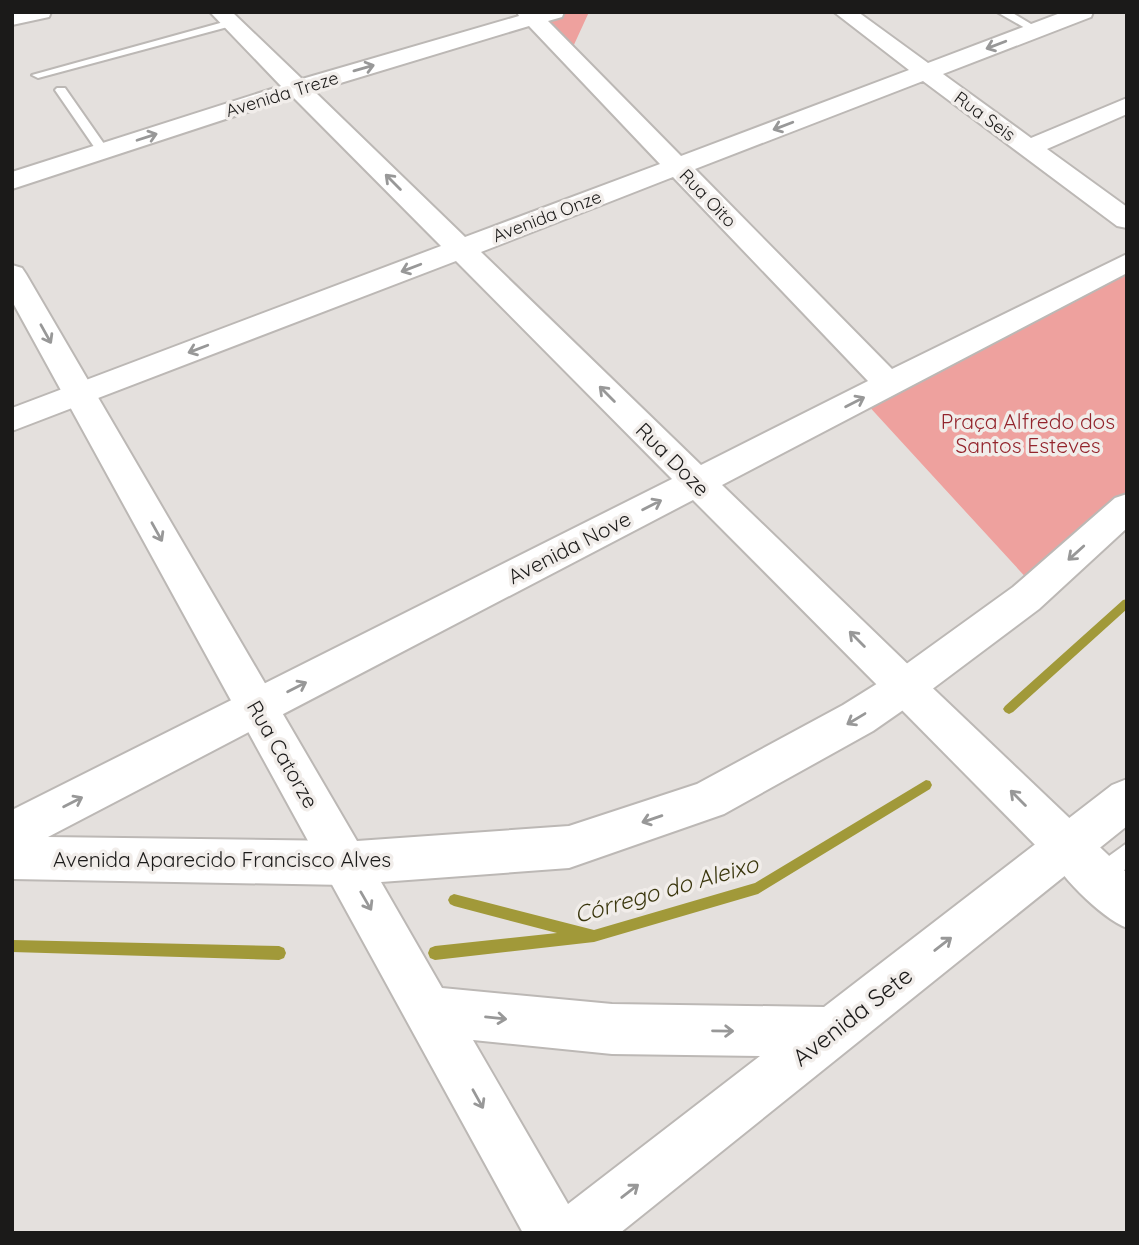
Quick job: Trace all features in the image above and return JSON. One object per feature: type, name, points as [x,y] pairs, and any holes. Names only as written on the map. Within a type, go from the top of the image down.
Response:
[{"type":"street","points":[[12,19],[41,12]]},
{"type":"street","name":"Rua Seis","points":[[844,12],[1127,220]]},
{"type":"street","name":"Avenida Onze","points":[[12,420],[1083,12]]},
{"type":"street","name":"Avenida Treze","points":[[12,181],[297,88],[538,14]]},
{"type":"street","name":"Rua Oito","points":[[538,14],[677,167],[889,384]]},
{"type":"street","name":"Rua Doze","points":[[225,18],[905,687],[1105,871]]},
{"type":"street","points":[[1029,148],[1127,105]]},
{"type":"street","name":"Avenida Nove","points":[[12,833],[1127,262]]},
{"type":"street","name":"Rua Catorze","points":[[12,275],[554,1233]]},
{"type":"street","name":"Avenida Aparecido Francisco Alves","points":[[12,858],[345,863],[569,847],[709,800],[858,718],[1026,598],[1127,507]]},
{"type":"street","name":"Avenida Sete","points":[[576,1233],[831,1032],[1105,871],[1127,799]]},
{"type":"street","points":[[428,1010],[612,1029],[831,1032]]},
{"type":"lane","points":[[1002,12],[1036,30]]},
{"type":"lane","points":[[38,75],[225,18]]},
{"type":"lane","points":[[61,90],[103,151]]},
{"type":"green space","points":[[570,12],[589,12],[572,49],[545,20]]},
{"type":"green space","name":"Praça Alfredo dos Santos Esteves","points":[[1127,269],[1127,497],[1031,583],[865,402]]},
{"type":"waterway","name":"Córrego do Aleixo","points":[[1009,709],[1127,603]]},
{"type":"waterway","name":"Córrego do Aleixo","points":[[435,953],[594,936],[758,888],[926,785]]},
{"type":"waterway","points":[[454,900],[587,935]]},
{"type":"waterway","name":"Córrego do Aleixo","points":[[12,946],[279,953]]}]
